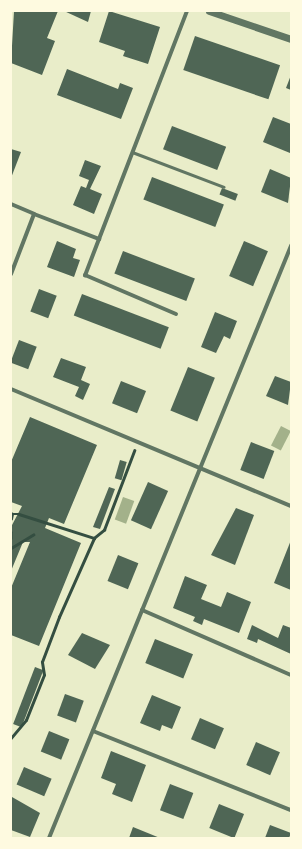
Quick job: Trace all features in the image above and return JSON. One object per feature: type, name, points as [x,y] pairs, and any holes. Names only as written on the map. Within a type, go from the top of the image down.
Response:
[{"type":"street","points":[[176,314],[85,275],[187,11]]},
{"type":"street","points":[[209,11],[291,39]]},
{"type":"street","points":[[11,204],[99,239]]},
{"type":"street","points":[[11,274],[34,214]]},
{"type":"street","points":[[49,838],[291,246]]},
{"type":"street","points":[[11,389],[199,469],[291,506]]},
{"type":"street","points":[[142,610],[291,675]]},
{"type":"street","points":[[93,731],[291,810]]},
{"type":"lane","points":[[132,152],[224,187]]},
{"type":"path","points":[[11,738],[26,720],[44,675],[42,662],[59,616],[94,538],[104,530],[138,442]]},
{"type":"path","points":[[11,519],[12,514],[19,514],[94,538]]},
{"type":"path","points":[[11,532],[11,538]]},
{"type":"path","points":[[11,548],[32,535]]},
{"type":"shaded area","points":[[281,426],[291,431],[281,451],[271,446]]},
{"type":"shaded area","points":[[123,497],[134,501],[126,524],[115,520]]},
{"type":"building","points":[[14,11],[58,11],[47,38],[55,41],[42,75],[11,63]]},
{"type":"building","points":[[64,11],[91,11],[88,22]]},
{"type":"building","points":[[109,11],[160,27],[148,64],[123,56],[125,51],[99,42]]},
{"type":"building","points":[[195,36],[280,65],[268,99],[183,70]]},
{"type":"building","points":[[67,69],[118,89],[120,83],[133,88],[121,119],[57,95]]},
{"type":"building","points":[[291,75],[291,90],[286,88]]},
{"type":"building","points":[[273,117],[291,124],[290,153],[263,142]]},
{"type":"building","points":[[172,126],[226,147],[217,170],[163,149]]},
{"type":"building","points":[[11,149],[21,152],[11,178]]},
{"type":"building","points":[[85,160],[101,166],[90,189],[102,194],[94,214],[73,205],[81,186],[86,188],[89,180],[79,176]]},
{"type":"building","points":[[270,169],[291,178],[288,203],[261,192]]},
{"type":"building","points":[[152,177],[224,205],[215,227],[143,199]]},
{"type":"building","points":[[222,188],[238,194],[235,201],[219,195]]},
{"type":"building","points":[[57,241],[76,249],[73,258],[80,260],[74,277],[47,267]]},
{"type":"building","points":[[244,241],[268,251],[253,286],[229,276]]},
{"type":"building","points":[[123,251],[195,279],[186,301],[114,273]]},
{"type":"building","points":[[39,289],[57,296],[48,318],[30,311]]},
{"type":"building","points":[[82,294],[169,327],[161,349],[74,315]]},
{"type":"building","points":[[215,312],[237,321],[230,339],[224,336],[216,353],[201,347]]},
{"type":"building","points":[[19,340],[37,347],[28,369],[11,363]]},
{"type":"building","points":[[61,358],[86,367],[81,380],[90,384],[83,400],[75,396],[79,387],[53,377]]},
{"type":"building","points":[[188,367],[215,378],[197,421],[170,411]]},
{"type":"building","points":[[275,376],[291,382],[288,405],[266,396]]},
{"type":"building","points":[[121,381],[146,391],[137,413],[112,403]]},
{"type":"building","points":[[30,417],[97,445],[64,524],[49,518],[45,528],[81,543],[39,646],[11,635],[11,588],[30,542],[23,542],[11,571],[11,527],[22,506],[11,502],[11,462]]},
{"type":"building","points":[[251,442],[274,451],[264,479],[240,470]]},
{"type":"building","points":[[120,460],[127,462],[121,480],[115,478]]},
{"type":"building","points":[[148,482],[168,491],[151,529],[131,520]]},
{"type":"building","points":[[109,487],[115,489],[100,529],[93,527]]},
{"type":"building","points":[[236,508],[254,515],[235,565],[211,555]]},
{"type":"building","points":[[291,540],[291,590],[274,583]]},
{"type":"building","points":[[118,555],[138,563],[128,589],[108,581]]},
{"type":"building","points":[[185,576],[207,585],[201,599],[221,607],[227,592],[251,602],[239,633],[204,619],[202,625],[193,621],[195,617],[173,608]]},
{"type":"building","points":[[252,625],[278,638],[283,625],[291,628],[291,654],[258,639],[257,643],[247,639]]},
{"type":"building","points":[[82,633],[110,645],[95,669],[68,655]]},
{"type":"building","points":[[155,639],[193,654],[183,678],[145,663]]},
{"type":"building","points":[[35,667],[43,670],[22,727],[13,724]]},
{"type":"building","points":[[65,694],[84,701],[76,722],[57,716]]},
{"type":"building","points":[[152,695],[181,707],[172,729],[162,725],[160,731],[140,723]]},
{"type":"building","points":[[200,718],[224,728],[215,749],[191,739]]},
{"type":"building","points":[[49,731],[69,739],[61,760],[41,751]]},
{"type":"building","points":[[256,742],[280,752],[270,775],[246,765]]},
{"type":"building","points":[[111,751],[146,765],[132,802],[112,794],[116,784],[101,778]]},
{"type":"building","points":[[24,767],[52,779],[44,796],[17,784]]},
{"type":"building","points":[[170,784],[193,793],[183,819],[160,810]]},
{"type":"building","points":[[12,797],[40,813],[30,837],[11,830]]},
{"type":"building","points":[[219,804],[244,814],[234,838],[209,828]]},
{"type":"building","points":[[270,825],[291,833],[289,838],[265,838]]},
{"type":"building","points":[[133,827],[160,838],[129,838]]}]
